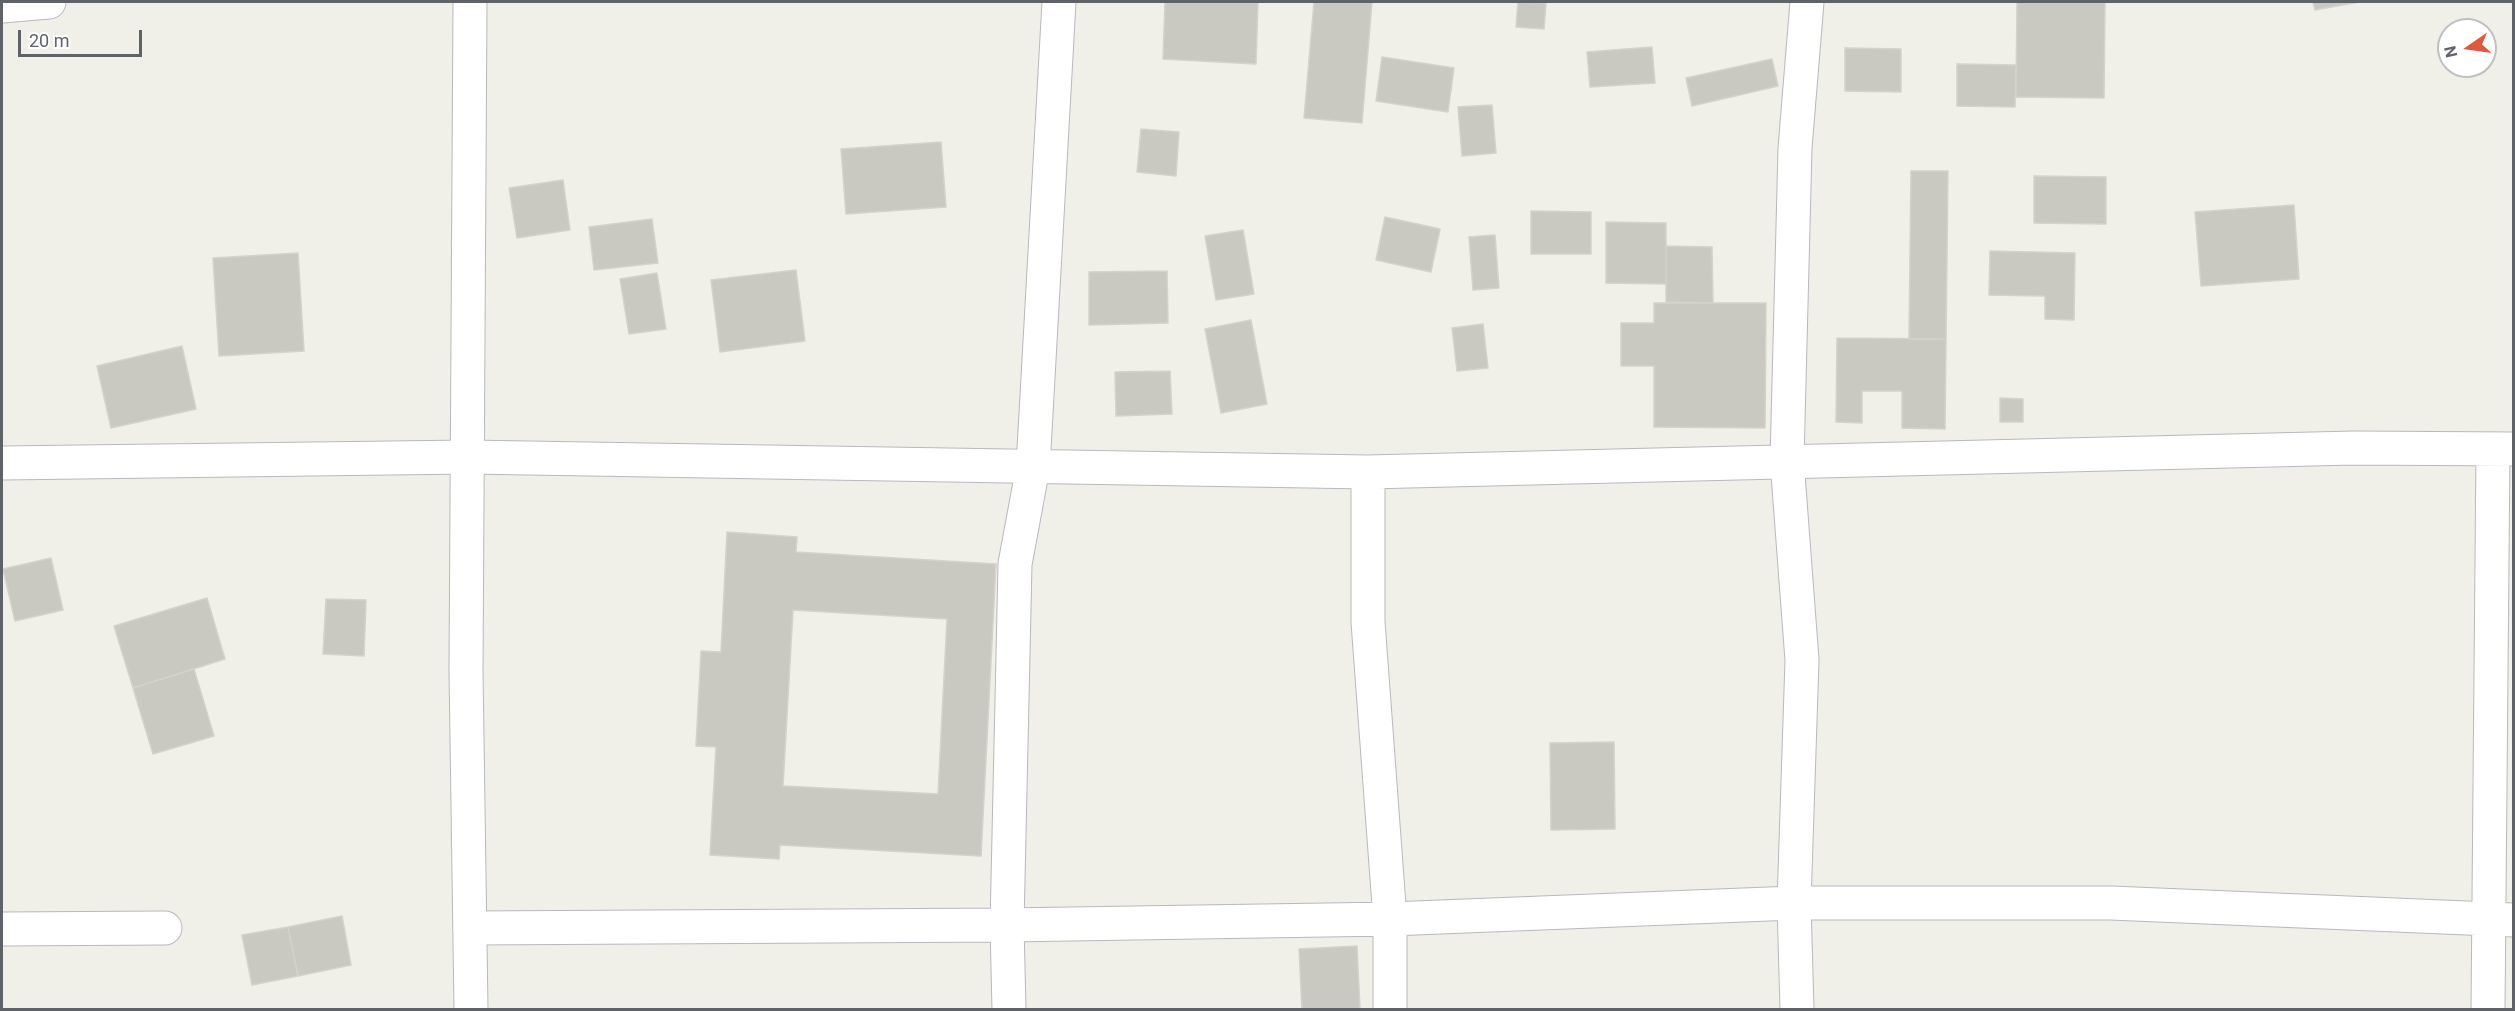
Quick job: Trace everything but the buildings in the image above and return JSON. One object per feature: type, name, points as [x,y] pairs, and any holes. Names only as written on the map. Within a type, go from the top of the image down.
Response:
[{"type":"street","points":[[2,6],[49,2]]},
{"type":"street","points":[[470,2],[466,670],[471,1010]]},
{"type":"street","points":[[1009,1010],[1007,925],[1015,564],[1033,467],[1059,2]]},
{"type":"street","points":[[1797,1010],[1794,903],[1802,660],[1787,461],[1795,148],[1807,2]]},
{"type":"street","points":[[2,463],[468,457],[1368,472],[2354,448],[2504,449],[2501,921],[2488,1010]]},
{"type":"street","points":[[1368,472],[1368,622],[1390,918],[1390,1010]]},
{"type":"street","points":[[470,928],[1007,925],[1390,918],[1794,903],[2111,903],[2501,921]]},
{"type":"street","points":[[2,929],[165,928]]}]
